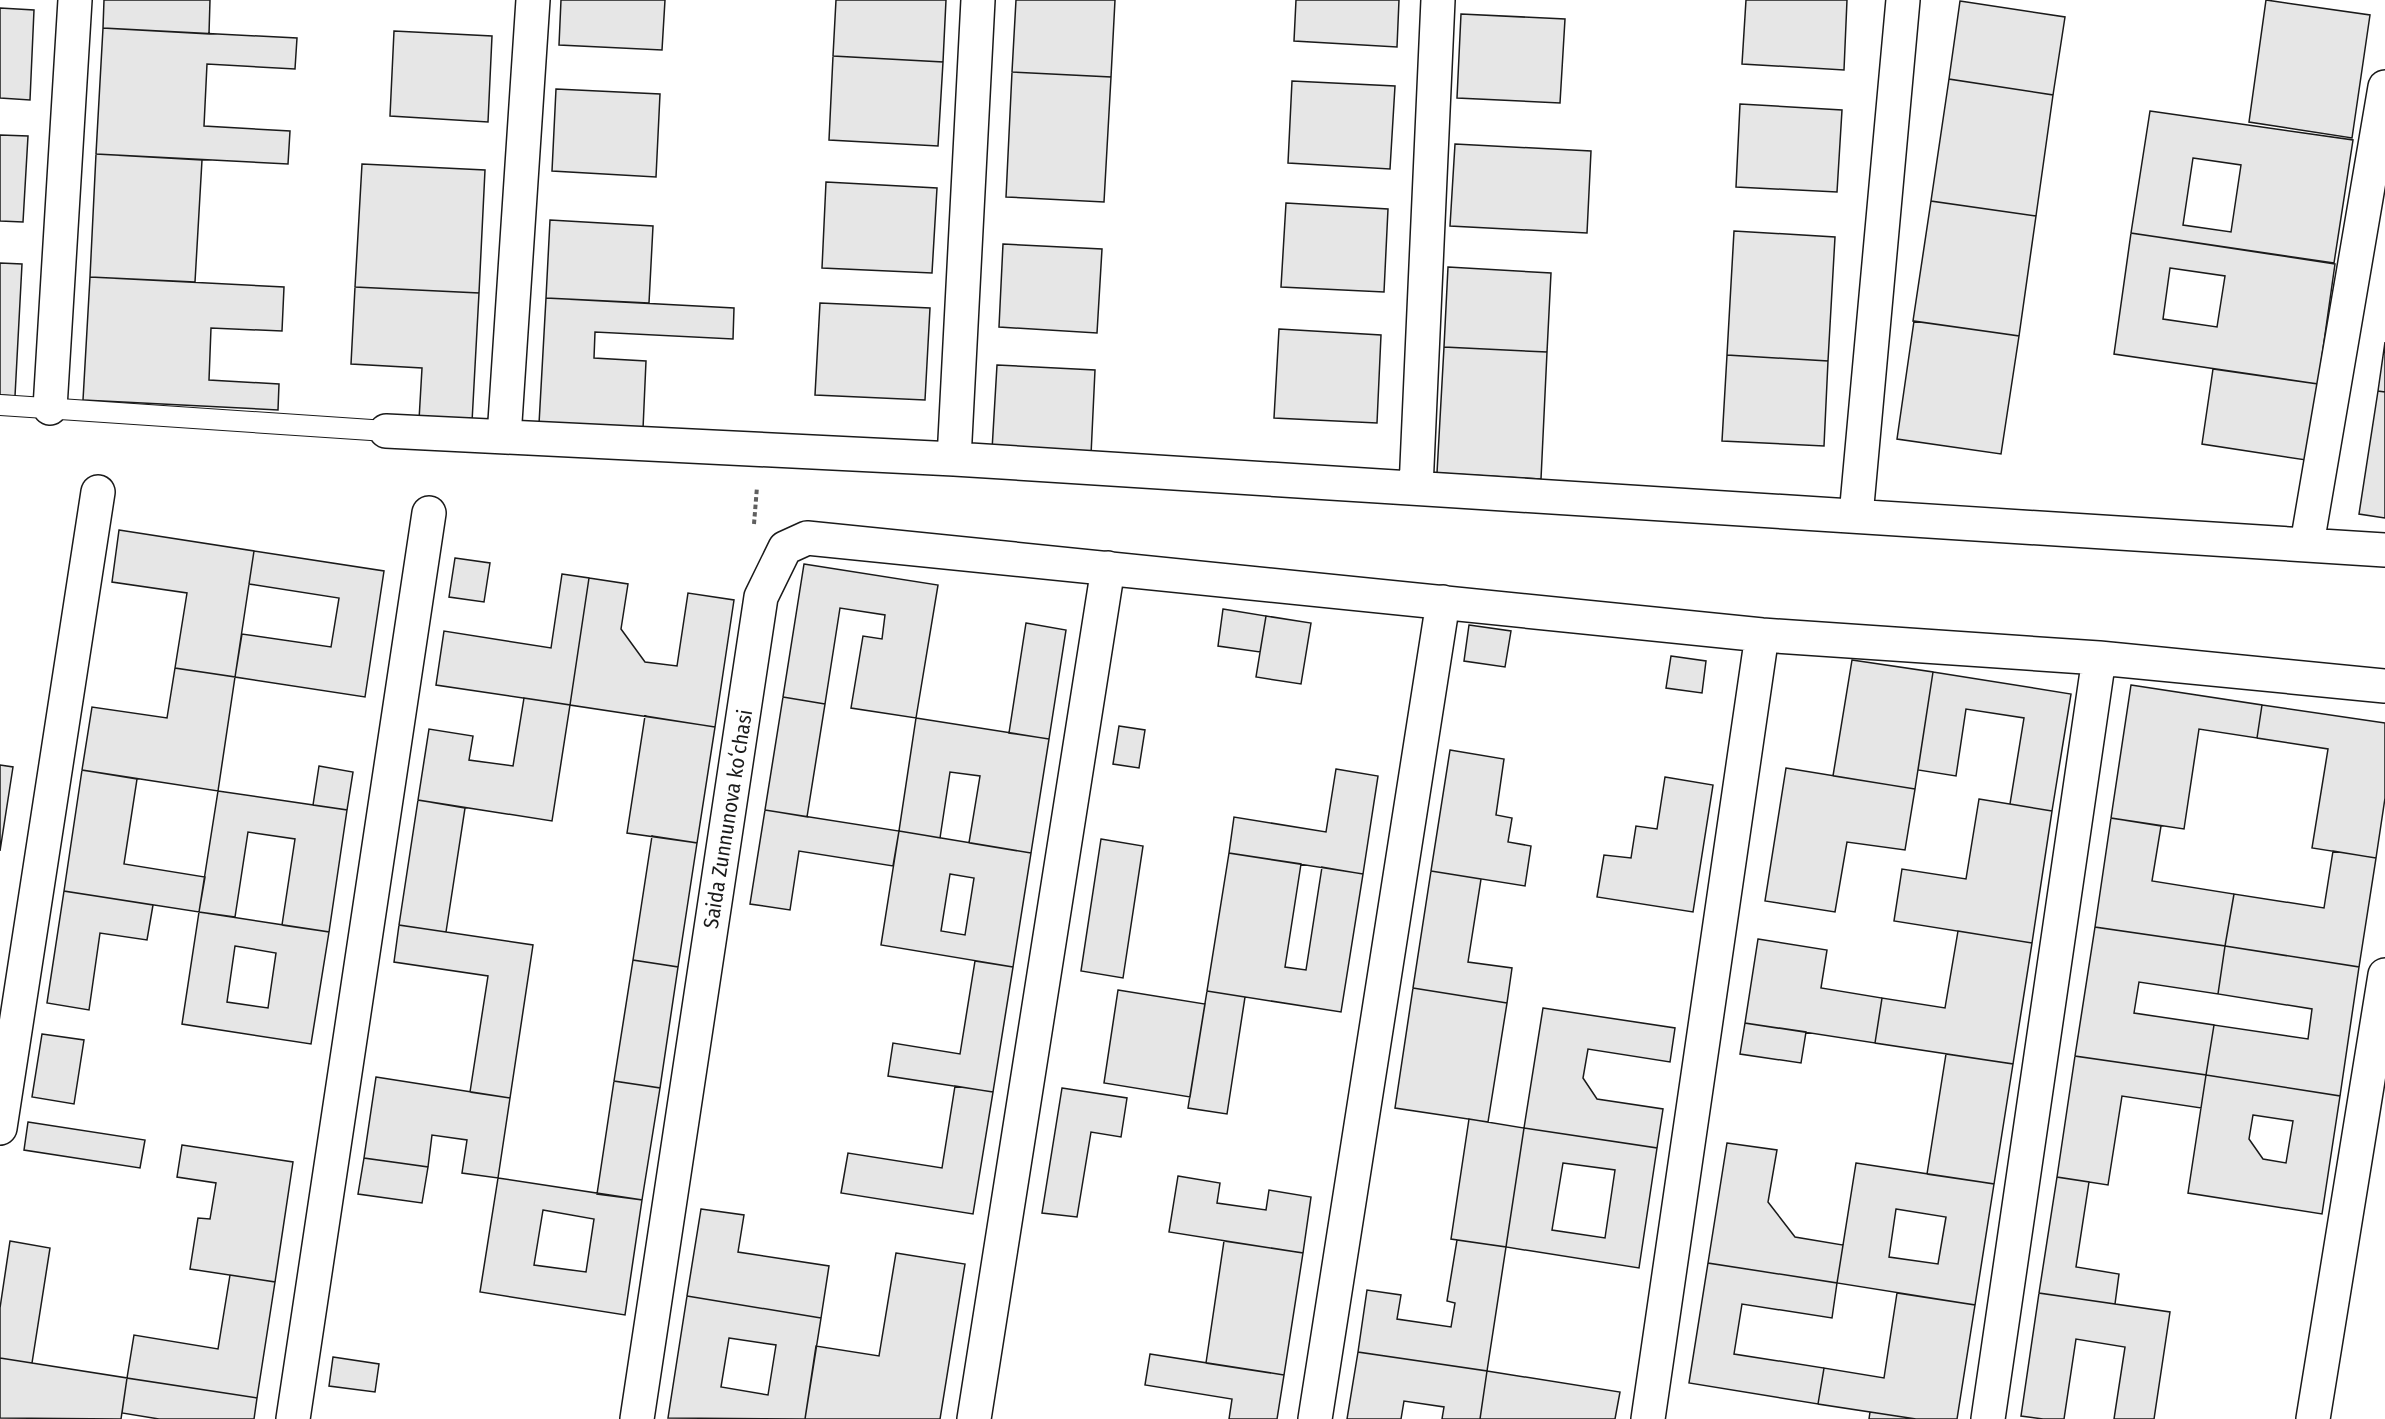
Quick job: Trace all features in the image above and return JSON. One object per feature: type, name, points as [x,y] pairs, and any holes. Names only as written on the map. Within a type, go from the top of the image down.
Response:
[{"type":"street","points":[[50,408],[75,0]]},
{"type":"street","points":[[504,437],[533,0]]},
{"type":"street","points":[[954,459],[978,0]]},
{"type":"street","points":[[1416,488],[1438,0]]},
{"type":"street","points":[[1856,516],[1903,0]]},
{"type":"street","points":[[2307,544],[2385,87]]},
{"type":"street","points":[[386,431],[954,459],[2385,550]]},
{"type":"street","points":[[0,1128],[98,492]]},
{"type":"street","points":[[294,1419],[429,513]]},
{"type":"street","name":"Saida Zunnunova koʻchasi","points":[[637,1419],[761,597],[785,548],[807,538],[1762,635],[2099,658],[2385,686]]},
{"type":"street","points":[[974,1419],[1108,568]]},
{"type":"street","points":[[1315,1419],[1443,602]]},
{"type":"street","points":[[1648,1419],[1762,635]]},
{"type":"street","points":[[1988,1419],[2099,658]]},
{"type":"street","points":[[2313,1419],[2385,975]]},
{"type":"lane","points":[[0,405],[386,431]]},
{"type":"building","points":[[104,0],[210,0],[209,34],[103,28]]},
{"type":"building","points":[[561,0],[665,0],[662,50],[559,45]]},
{"type":"building","points":[[836,0],[946,0],[943,62],[833,56]]},
{"type":"building","points":[[1016,0],[1115,0],[1111,77],[1012,72]]},
{"type":"building","points":[[1296,0],[1399,0],[1397,47],[1294,41]]},
{"type":"building","points":[[1746,0],[1847,0],[1844,70],[1742,64]]},
{"type":"building","points":[[2266,0],[2370,15],[2352,138],[2249,122]]},
{"type":"building","points":[[1960,1],[2065,17],[2053,95],[1949,79]]},
{"type":"building","points":[[0,8],[34,10],[30,100],[0,98]]},
{"type":"building","points":[[1461,14],[1565,19],[1560,103],[1457,98]]},
{"type":"building","points":[[103,28],[297,38],[295,69],[207,64],[204,126],[290,131],[288,164],[96,154]]},
{"type":"building","points":[[394,31],[492,36],[488,122],[390,116]]},
{"type":"building","points":[[833,56],[943,62],[938,146],[829,140]]},
{"type":"building","points":[[1012,72],[1111,77],[1104,202],[1006,197]]},
{"type":"building","points":[[1949,79],[2053,95],[2036,216],[1931,201]]},
{"type":"building","points":[[1292,81],[1395,86],[1390,169],[1288,163]]},
{"type":"building","points":[[556,89],[660,94],[656,177],[552,171]]},
{"type":"building","points":[[1740,104],[1842,110],[1837,192],[1736,187]]},
{"type":"building","points":[[2150,111],[2353,140],[2334,263],[2131,233]],"holes":[[[2193,158],[2241,165],[2231,232],[2183,225]]]},
{"type":"building","points":[[0,135],[28,136],[23,222],[0,221]]},
{"type":"building","points":[[1455,144],[1591,151],[1587,233],[1450,226]]},
{"type":"building","points":[[96,154],[202,160],[195,282],[90,277]]},
{"type":"building","points":[[362,164],[485,170],[479,293],[355,287]]},
{"type":"building","points":[[826,182],[937,188],[932,273],[822,268]]},
{"type":"building","points":[[1931,201],[2036,216],[2019,336],[1913,321]]},
{"type":"building","points":[[1286,203],[1388,209],[1384,292],[1281,287]]},
{"type":"building","points":[[550,220],[653,226],[649,303],[546,298]]},
{"type":"building","points":[[1734,231],[1835,237],[1828,361],[1727,355]]},
{"type":"building","points":[[2131,233],[2335,264],[2318,384],[2114,354]],"holes":[[[2170,268],[2225,276],[2217,327],[2163,319]]]},
{"type":"building","points":[[1003,244],[1102,249],[1097,333],[999,327]]},
{"type":"building","points":[[0,263],[22,264],[15,396],[0,395]]},
{"type":"building","points":[[1448,267],[1551,273],[1547,352],[1444,347]]},
{"type":"building","points":[[90,277],[284,287],[282,331],[211,328],[209,380],[279,384],[278,410],[83,400]]},
{"type":"building","points":[[355,287],[479,293],[472,422],[419,420],[422,368],[351,364]]},
{"type":"building","points":[[546,298],[734,308],[733,339],[595,332],[594,358],[646,361],[643,429],[539,424]]},
{"type":"building","points":[[820,303],[930,308],[925,400],[815,395]]},
{"type":"building","points":[[1914,321],[2019,336],[2001,454],[1897,439]]},
{"type":"building","points":[[1279,329],[1381,335],[1377,423],[1274,418]]},
{"type":"building","points":[[2385,342],[2385,392],[2378,391]]},
{"type":"building","points":[[1444,347],[1547,352],[1541,479],[1437,473]]},
{"type":"building","points":[[1727,355],[1828,361],[1824,446],[1722,441]]},
{"type":"building","points":[[997,365],[1095,370],[1091,455],[992,450]]},
{"type":"building","points":[[2213,369],[2318,384],[2306,460],[2202,444]]},
{"type":"building","points":[[2378,391],[2385,392],[2385,518],[2359,514]]},
{"type":"building","points":[[119,530],[254,551],[235,677],[175,668],[187,593],[112,582]]},
{"type":"building","points":[[254,551],[384,571],[365,697],[235,677],[242,634],[331,647],[339,598],[249,584]]},
{"type":"building","points":[[455,558],[490,563],[484,602],[449,597]]},
{"type":"building","points":[[804,564],[938,585],[916,718],[851,708],[863,636],[882,639],[885,615],[840,608],[825,704],[783,697]]},
{"type":"building","points":[[562,574],[589,578],[570,705],[436,685],[444,631],[551,648]]},
{"type":"building","points":[[589,578],[628,584],[621,629],[645,662],[677,666],[688,593],[734,600],[715,727],[570,705]]},
{"type":"building","points":[[1223,609],[1266,616],[1260,652],[1218,646]]},
{"type":"building","points":[[1266,616],[1311,623],[1301,684],[1256,677]]},
{"type":"building","points":[[1026,623],[1066,630],[1049,739],[1009,733]]},
{"type":"building","points":[[1469,625],[1511,631],[1505,667],[1464,661]]},
{"type":"building","points":[[1671,656],[1706,661],[1702,693],[1666,688]]},
{"type":"building","points":[[1852,660],[1933,672],[1915,789],[1833,776]]},
{"type":"building","points":[[175,668],[235,677],[218,791],[82,770],[92,707],[167,718]]},
{"type":"building","points":[[1933,672],[2071,694],[2052,811],[2010,804],[2024,718],[1966,709],[1956,776],[1918,770]]},
{"type":"building","points":[[2131,685],[2262,705],[2257,738],[2199,729],[2184,829],[2111,818]]},
{"type":"building","points":[[783,697],[825,704],[807,817],[765,810]]},
{"type":"building","points":[[524,698],[570,705],[552,821],[418,800],[429,729],[473,736],[469,760],[513,766]]},
{"type":"building","points":[[2262,705],[2385,723],[2385,798],[2376,858],[2312,848],[2328,749],[2257,738]]},
{"type":"building","points":[[645,716],[715,727],[697,843],[627,833]]},
{"type":"building","points":[[916,718],[1049,739],[1031,853],[969,843],[980,776],[950,772],[940,838],[899,831]]},
{"type":"building","points":[[1119,726],[1145,730],[1139,768],[1113,764]]},
{"type":"building","points":[[1450,750],[1504,759],[1496,815],[1512,818],[1508,842],[1531,846],[1525,886],[1431,871]]},
{"type":"building","points":[[0,765],[13,767],[0,851]]},
{"type":"building","points":[[319,766],[353,772],[347,810],[313,805]]},
{"type":"building","points":[[1786,768],[1915,789],[1905,850],[1847,842],[1835,912],[1765,901]]},
{"type":"building","points":[[1336,769],[1378,776],[1363,874],[1229,853],[1234,817],[1326,832]]},
{"type":"building","points":[[82,770],[137,779],[124,864],[205,877],[199,912],[64,891]]},
{"type":"building","points":[[1665,777],[1713,785],[1693,912],[1597,897],[1604,855],[1631,858],[1636,826],[1657,829]]},
{"type":"building","points":[[218,791],[347,810],[329,932],[282,925],[295,839],[248,832],[235,917],[199,912]]},
{"type":"building","points":[[1979,799],[2052,811],[2032,943],[1894,921],[1902,869],[1966,879]]},
{"type":"building","points":[[418,800],[465,808],[446,932],[399,925]]},
{"type":"building","points":[[765,810],[899,831],[893,866],[799,851],[790,910],[750,904]]},
{"type":"building","points":[[2111,818],[2161,826],[2152,881],[2234,894],[2225,946],[2095,927]]},
{"type":"building","points":[[899,831],[1031,853],[1013,967],[881,945]],"holes":[[[950,874],[974,878],[965,935],[941,931]]]},
{"type":"building","points":[[652,836],[697,843],[678,967],[633,960]]},
{"type":"building","points":[[1101,839],[1143,846],[1123,978],[1081,971]]},
{"type":"building","points":[[2333,851],[2376,858],[2359,967],[2225,946],[2234,894],[2324,908]]},
{"type":"building","points":[[1229,853],[1301,864],[1285,967],[1306,970],[1322,867],[1363,874],[1341,1012],[1207,991]]},
{"type":"building","points":[[1431,871],[1481,879],[1468,962],[1512,968],[1507,1003],[1413,988]]},
{"type":"building","points":[[64,891],[153,905],[147,940],[100,933],[89,1010],[47,1003]]},
{"type":"building","points":[[199,912],[329,932],[311,1044],[182,1024]],"holes":[[[235,946],[276,953],[268,1008],[227,1002]]]},
{"type":"building","points":[[399,925],[533,945],[510,1098],[470,1092],[488,976],[394,962]]},
{"type":"building","points":[[2095,927],[2225,946],[2218,994],[2139,982],[2134,1013],[2214,1025],[2206,1075],[2075,1056]]},
{"type":"building","points":[[1958,931],[2032,943],[2013,1064],[1875,1043],[1882,998],[1945,1008]]},
{"type":"building","points":[[1758,939],[1827,950],[1821,988],[1882,998],[1875,1043],[1745,1023]]},
{"type":"building","points":[[2225,946],[2359,967],[2340,1096],[2206,1075],[2214,1025],[2308,1039],[2312,1009],[2218,994]]},
{"type":"building","points":[[633,960],[678,967],[660,1088],[614,1081]]},
{"type":"building","points":[[975,961],[1013,967],[993,1092],[888,1076],[893,1043],[960,1054]]},
{"type":"building","points":[[1413,988],[1507,1003],[1488,1122],[1395,1108]]},
{"type":"building","points":[[1118,990],[1205,1004],[1190,1097],[1104,1083]]},
{"type":"building","points":[[1207,991],[1245,997],[1227,1114],[1188,1108]]},
{"type":"building","points":[[1543,1008],[1675,1028],[1670,1062],[1588,1049],[1583,1078],[1597,1099],[1663,1109],[1657,1148],[1524,1128]]},
{"type":"building","points":[[1745,1023],[1806,1032],[1801,1063],[1740,1054]]},
{"type":"building","points":[[42,1034],[84,1040],[74,1104],[32,1097]]},
{"type":"building","points":[[1946,1054],[2013,1064],[1994,1184],[1927,1174]]},
{"type":"building","points":[[2075,1056],[2206,1075],[2201,1108],[2122,1096],[2108,1185],[2057,1177]]},
{"type":"building","points":[[2206,1075],[2340,1096],[2322,1214],[2188,1193]],"holes":[[[2253,1115],[2293,1121],[2286,1163],[2263,1159],[2249,1139]]]},
{"type":"building","points":[[376,1077],[510,1098],[498,1178],[462,1173],[467,1140],[432,1135],[428,1167],[364,1158]]},
{"type":"building","points":[[614,1081],[660,1088],[642,1200],[597,1194]]},
{"type":"building","points":[[955,1086],[993,1092],[973,1214],[841,1193],[848,1153],[942,1168]]},
{"type":"building","points":[[1062,1088],[1127,1098],[1121,1137],[1091,1132],[1077,1217],[1042,1213]]},
{"type":"building","points":[[1469,1119],[1524,1128],[1506,1247],[1451,1239]]},
{"type":"building","points":[[28,1122],[145,1140],[140,1168],[24,1150]]},
{"type":"building","points":[[1524,1128],[1657,1148],[1639,1268],[1506,1247]],"holes":[[[1563,1163],[1615,1170],[1605,1238],[1552,1230]]]},
{"type":"building","points":[[1727,1143],[1777,1150],[1768,1202],[1795,1237],[1843,1245],[1837,1283],[1708,1263]]},
{"type":"building","points":[[182,1145],[293,1162],[275,1282],[190,1269],[198,1218],[210,1219],[216,1183],[177,1177]]},
{"type":"building","points":[[364,1158],[428,1167],[422,1203],[358,1194]]},
{"type":"building","points":[[1856,1163],[1994,1184],[1975,1305],[1837,1283]],"holes":[[[1896,1209],[1946,1217],[1938,1264],[1889,1257]]]},
{"type":"building","points":[[1178,1176],[1220,1183],[1217,1203],[1266,1210],[1269,1190],[1311,1197],[1303,1253],[1169,1232]]},
{"type":"building","points":[[2057,1177],[2089,1182],[2076,1267],[2119,1274],[2115,1304],[2039,1293]]},
{"type":"building","points":[[498,1178],[642,1200],[625,1315],[480,1292]],"holes":[[[543,1210],[594,1219],[586,1272],[534,1265]]]},
{"type":"building","points":[[701,1209],[744,1215],[738,1252],[829,1266],[821,1318],[687,1296]]},
{"type":"building","points":[[1457,1240],[1506,1247],[1487,1371],[1358,1352],[1367,1290],[1401,1295],[1397,1319],[1451,1327],[1455,1303],[1447,1301]]},
{"type":"building","points":[[10,1241],[50,1248],[32,1363],[0,1358],[0,1308]]},
{"type":"building","points":[[1224,1241],[1303,1253],[1284,1375],[1206,1363]]},
{"type":"building","points":[[896,1253],[965,1264],[940,1419],[805,1419],[816,1346],[879,1356]]},
{"type":"building","points":[[1708,1263],[1837,1283],[1832,1318],[1742,1304],[1734,1354],[1824,1368],[1818,1404],[1689,1383]]},
{"type":"building","points":[[230,1275],[275,1282],[257,1398],[127,1378],[134,1335],[218,1349]]},
{"type":"building","points":[[1897,1293],[1975,1305],[1957,1419],[1916,1419],[1818,1404],[1824,1368],[1884,1378]]},
{"type":"building","points":[[2039,1293],[2170,1312],[2154,1419],[2114,1419],[2125,1347],[2076,1339],[2064,1419],[2021,1416]]},
{"type":"building","points":[[687,1296],[821,1318],[805,1419],[668,1418]],"holes":[[[729,1338],[776,1345],[768,1395],[721,1387]]]},
{"type":"building","points":[[1358,1352],[1487,1371],[1480,1419],[1442,1419],[1444,1407],[1404,1401],[1401,1419],[1347,1419]]},
{"type":"building","points":[[1150,1354],[1284,1375],[1277,1419],[1229,1419],[1232,1399],[1145,1385]]},
{"type":"building","points":[[333,1357],[379,1364],[375,1392],[329,1386]]},
{"type":"building","points":[[0,1358],[127,1378],[121,1419],[0,1418]]},
{"type":"building","points":[[1487,1371],[1620,1392],[1615,1419],[1480,1419]]},
{"type":"building","points":[[127,1378],[257,1398],[254,1419],[159,1419],[122,1413]]},
{"type":"building","points":[[1870,1412],[1916,1419],[1869,1419]]}]
